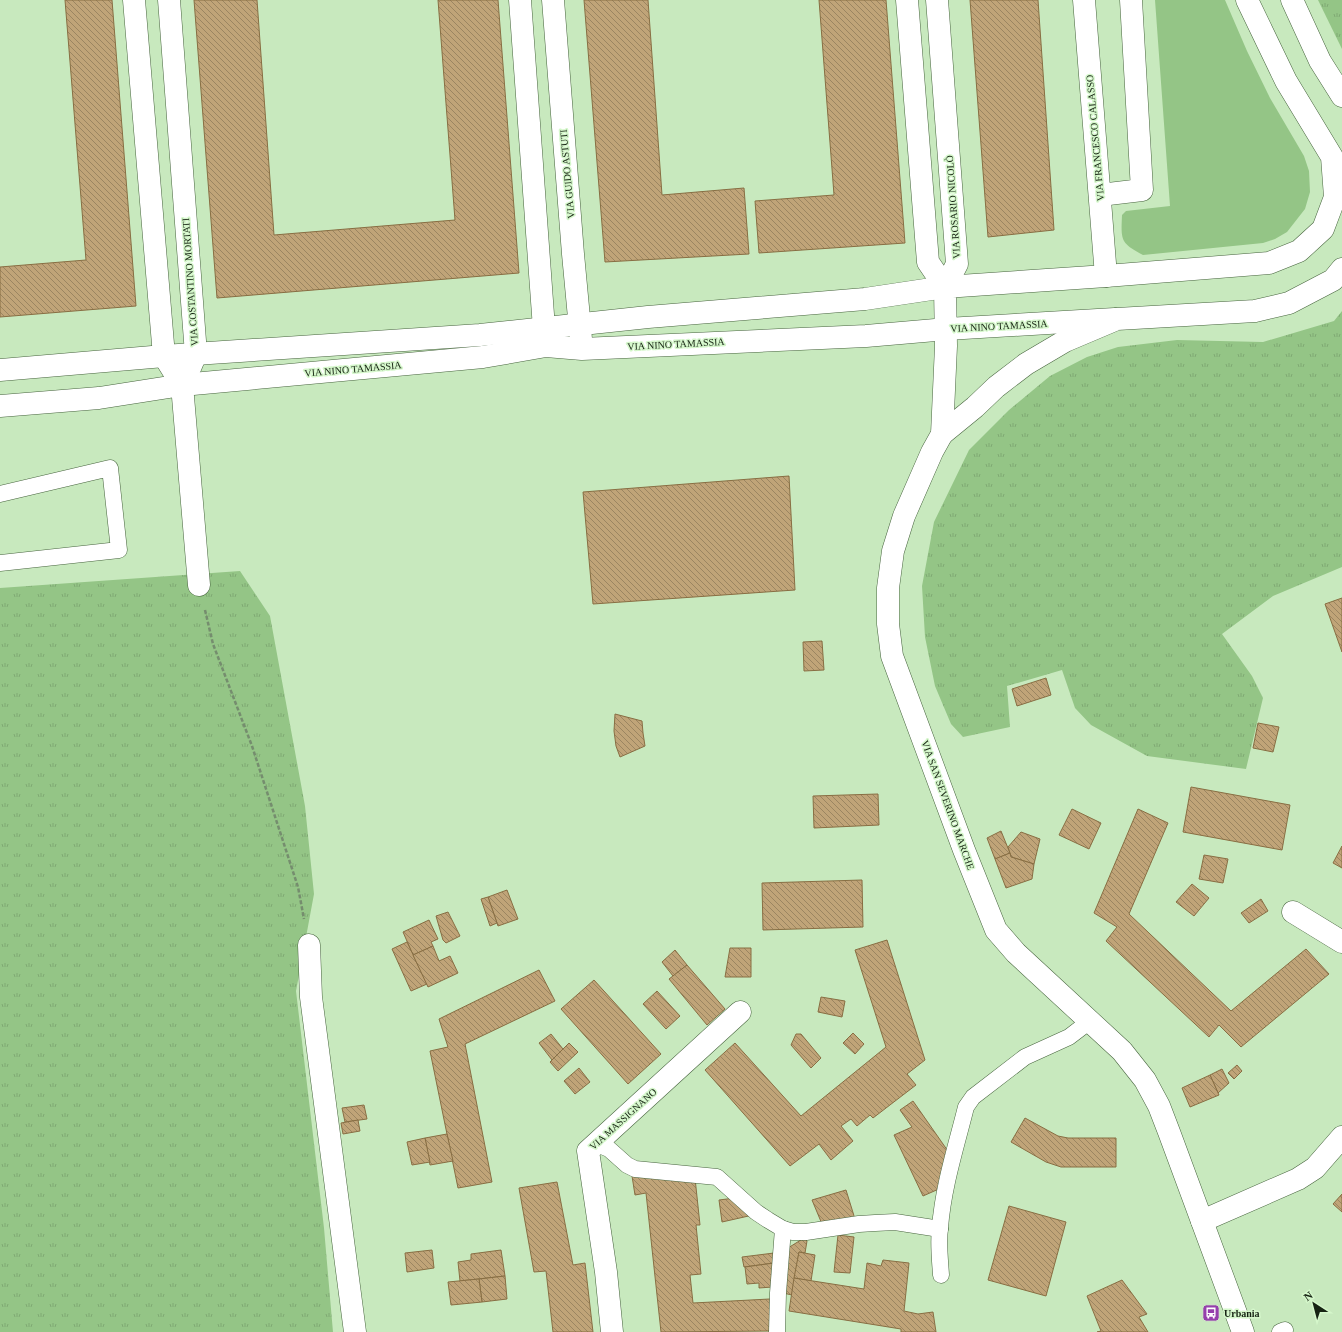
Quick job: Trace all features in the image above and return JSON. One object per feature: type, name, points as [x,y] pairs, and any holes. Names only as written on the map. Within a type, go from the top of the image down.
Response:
[{"type":"street","points":[[134,0],[164,356],[182,385],[199,585]]},
{"type":"street","name":"VIA COSTANTINO MORTATI","points":[[169,0],[196,354],[182,385]]},
{"type":"street","points":[[520,0],[545,337]]},
{"type":"street","name":"VIA GUIDO ASTUTI","points":[[553,0],[572,246],[581,324],[582,349]]},
{"type":"street","points":[[908,0],[928,262],[945,287]]},
{"type":"street","name":"VIA ROSARIO NICOLÒ","points":[[937,0],[957,264],[945,287]]},
{"type":"street","name":"VIA FRANCESCO CALASSO","points":[[1084,0],[1106,276]]},
{"type":"street","points":[[1100,195],[1142,190],[1131,0]]},
{"type":"street","name":"VIA NINO TAMASSIA","points":[[0,406],[99,398],[182,385],[483,357],[581,324],[648,317],[865,300],[945,287],[1269,263],[1299,251],[1323,229],[1335,197],[1332,157],[1286,81],[1247,0]]},
{"type":"street","points":[[1292,0],[1320,61],[1342,96]]},
{"type":"street","name":"VIA NINO TAMASSIA","points":[[0,370],[164,356],[480,335],[545,337],[582,349],[866,336],[947,329],[1255,311],[1289,304],[1333,280],[1342,269]]},
{"type":"street","name":"VIA SAN SEVERINO MARCHE","points":[[945,287],[947,329],[942,434],[932,452],[904,516],[893,551],[888,588],[888,624],[892,656],[964,850],[996,930],[1016,953],[1122,1051],[1145,1080],[1164,1119],[1243,1332]]},
{"type":"street","points":[[942,434],[975,407],[996,387],[1026,364],[1065,341],[1117,319]]},
{"type":"street","points":[[1293,912],[1342,942]]},
{"type":"street","points":[[309,945],[311,997],[355,1332]]},
{"type":"street","name":"VIA MASSIGNANO","points":[[612,1332],[606,1272],[588,1151],[740,1012]]},
{"type":"street","points":[[1202,1221],[1298,1179],[1315,1168],[1342,1137]]},
{"type":"lane","points":[[0,494],[110,468],[119,550],[0,563]]},
{"type":"lane","points":[[941,1275],[939,1252],[940,1229],[946,1182],[966,1108],[973,1097],[1025,1057],[1069,1037],[1090,1021]]},
{"type":"lane","points":[[597,1144],[609,1149],[627,1165],[636,1169],[717,1177],[756,1212],[783,1229],[793,1232],[806,1232],[859,1224],[895,1222],[940,1229]]},
{"type":"lane","points":[[777,1332],[778,1293],[783,1229]]},
{"type":"path","points":[[199,585],[213,644],[252,746],[298,887],[309,945]]},
{"type":"green space","points":[[1155,0],[1225,0],[1247,51],[1270,98],[1304,156],[1309,171],[1310,192],[1305,209],[1287,232],[1275,239],[1263,243],[1143,255],[1126,244],[1122,235],[1122,215],[1126,211],[1170,206]]},
{"type":"green space","points":[[1318,0],[1342,0],[1342,49]]},
{"type":"green space","points":[[1342,311],[1342,567],[1273,596],[1222,634],[1252,676],[1263,698],[1246,769],[1147,756],[1091,725],[1075,708],[1062,670],[1007,686],[1010,727],[963,737],[951,724],[935,686],[925,637],[922,586],[934,522],[969,450],[1009,410],[1050,376],[1087,357],[1118,347],[1177,340],[1263,342],[1334,321]]},
{"type":"green space","points":[[240,571],[270,616],[305,806],[314,894],[296,991],[324,1228],[333,1332],[0,1332],[0,588]]},
{"type":"building","points":[[65,0],[112,0],[136,306],[0,317],[0,267],[86,260]]},
{"type":"building","points":[[194,0],[257,0],[274,235],[455,220],[438,0],[498,0],[519,273],[217,298]]},
{"type":"building","points":[[584,0],[648,0],[662,195],[744,188],[749,254],[605,262]]},
{"type":"building","points":[[819,0],[886,0],[905,243],[759,253],[755,201],[834,195]]},
{"type":"building","points":[[970,0],[1038,0],[1054,230],[988,237]]},
{"type":"building","points":[[789,476],[795,590],[593,604],[583,492]]},
{"type":"building","points":[[1342,598],[1342,652],[1325,604]]},
{"type":"building","points":[[822,641],[824,670],[804,671],[803,642]]},
{"type":"building","points":[[1046,678],[1051,695],[1017,706],[1012,689]]},
{"type":"building","points":[[615,714],[642,721],[645,746],[620,757],[616,746],[614,731]]},
{"type":"building","points":[[1258,723],[1279,727],[1273,752],[1253,748]]},
{"type":"building","points":[[1191,787],[1290,805],[1282,850],[1183,832]]},
{"type":"building","points":[[878,794],[879,825],[814,828],[813,796]]},
{"type":"building","points":[[1072,809],[1101,823],[1089,849],[1059,835]]},
{"type":"building","points":[[1138,809],[1168,823],[1129,914],[1231,1011],[1306,949],[1329,974],[1241,1047],[1219,1025],[1209,1037],[1106,941],[1117,927],[1094,913]]},
{"type":"building","points":[[1001,831],[1010,853],[995,859],[987,838]]},
{"type":"building","points":[[1021,832],[1040,839],[1034,864],[1011,857],[1008,847]]},
{"type":"building","points":[[1342,846],[1342,868],[1333,863]]},
{"type":"building","points":[[1010,853],[1011,857],[1034,864],[1032,879],[1006,888],[995,859]]},
{"type":"building","points":[[1204,855],[1228,859],[1223,883],[1199,879]]},
{"type":"building","points":[[862,880],[863,927],[763,930],[762,883]]},
{"type":"building","points":[[1192,884],[1209,898],[1194,916],[1176,902]]},
{"type":"building","points":[[507,890],[518,919],[498,926],[488,897]]},
{"type":"building","points":[[488,897],[497,923],[490,926],[481,899]]},
{"type":"building","points":[[1261,899],[1268,911],[1249,923],[1241,913]]},
{"type":"building","points":[[448,912],[460,936],[446,943],[443,940],[436,916]]},
{"type":"building","points":[[429,920],[438,939],[431,942],[433,946],[413,955],[403,932]]},
{"type":"building","points":[[887,940],[925,1060],[907,1074],[916,1085],[873,1118],[870,1115],[857,1126],[851,1119],[841,1126],[853,1141],[831,1160],[819,1144],[790,1166],[705,1070],[735,1043],[801,1116],[886,1047],[855,950]]},
{"type":"building","points":[[407,942],[427,984],[411,991],[392,949]]},
{"type":"building","points":[[433,946],[439,961],[450,956],[458,973],[428,987],[413,955]]},
{"type":"building","points":[[730,948],[751,948],[751,977],[725,977]]},
{"type":"building","points":[[675,950],[687,965],[673,976],[662,962]]},
{"type":"building","points":[[687,965],[725,1009],[707,1025],[669,979]]},
{"type":"building","points":[[539,970],[555,1001],[465,1044],[492,1182],[458,1188],[430,1051],[448,1047],[439,1019]]},
{"type":"building","points":[[594,980],[661,1054],[628,1084],[561,1009]]},
{"type":"building","points":[[657,991],[680,1016],[666,1029],[643,1004]]},
{"type":"building","points":[[821,997],[845,1001],[842,1017],[818,1012]]},
{"type":"building","points":[[853,1033],[864,1044],[855,1054],[843,1043]]},
{"type":"building","points":[[551,1034],[563,1049],[552,1060],[539,1043]]},
{"type":"building","points":[[796,1034],[801,1034],[821,1058],[811,1068],[791,1045]]},
{"type":"building","points":[[569,1043],[578,1052],[558,1071],[550,1062]]},
{"type":"building","points":[[1237,1065],[1242,1071],[1234,1079],[1228,1073]]},
{"type":"building","points":[[579,1068],[590,1082],[575,1094],[564,1081]]},
{"type":"building","points":[[1222,1069],[1229,1083],[1218,1093],[1210,1075]]},
{"type":"building","points":[[1210,1075],[1219,1095],[1190,1107],[1182,1088]]},
{"type":"building","points":[[913,1101],[950,1154],[941,1188],[923,1196],[894,1135],[912,1127],[900,1110]]},
{"type":"building","points":[[364,1105],[367,1119],[345,1122],[342,1108]]},
{"type":"building","points":[[1025,1118],[1058,1136],[1068,1138],[1116,1138],[1116,1167],[1061,1167],[1046,1162],[1011,1142]]},
{"type":"building","points":[[358,1120],[360,1131],[343,1134],[341,1123]]},
{"type":"building","points":[[447,1134],[453,1161],[430,1165],[425,1138]]},
{"type":"building","points":[[425,1138],[430,1162],[412,1165],[407,1142]]},
{"type":"building","points":[[632,1176],[695,1178],[700,1225],[696,1225],[701,1274],[690,1275],[693,1303],[770,1299],[771,1331],[661,1332],[646,1193],[635,1195]]},
{"type":"building","points":[[557,1182],[573,1265],[585,1263],[593,1332],[553,1332],[546,1271],[534,1272],[519,1188]]},
{"type":"building","points":[[846,1190],[855,1219],[822,1224],[812,1200]]},
{"type":"building","points":[[1342,1194],[1342,1212],[1333,1204]]},
{"type":"building","points":[[735,1198],[753,1215],[722,1222],[719,1200]]},
{"type":"building","points":[[1009,1206],[1066,1222],[1046,1296],[988,1280]]},
{"type":"building","points":[[838,1235],[854,1237],[850,1273],[834,1272]]},
{"type":"building","points":[[804,1238],[807,1241],[805,1253],[799,1252],[792,1295],[783,1293],[788,1248]]},
{"type":"building","points":[[432,1250],[434,1268],[407,1272],[405,1253]]},
{"type":"building","points":[[501,1250],[505,1276],[460,1281],[458,1262],[471,1260],[471,1254]]},
{"type":"building","points":[[799,1252],[815,1255],[811,1281],[794,1278]]},
{"type":"building","points":[[774,1253],[774,1263],[744,1267],[742,1257]]},
{"type":"building","points":[[883,1260],[909,1263],[904,1311],[918,1314],[933,1312],[936,1332],[901,1332],[901,1329],[789,1311],[794,1278],[864,1289],[867,1263],[881,1266]]},
{"type":"building","points":[[774,1263],[772,1287],[759,1288],[759,1283],[747,1284],[745,1267]]},
{"type":"building","points":[[505,1276],[507,1299],[482,1302],[479,1279]]},
{"type":"building","points":[[479,1279],[482,1302],[451,1305],[448,1282]]},
{"type":"building","points":[[1122,1280],[1147,1314],[1139,1317],[1148,1332],[1097,1332],[1101,1331],[1087,1296]]},
{"type":"place","name":"Urbania","points":[[1211,1313]]}]
